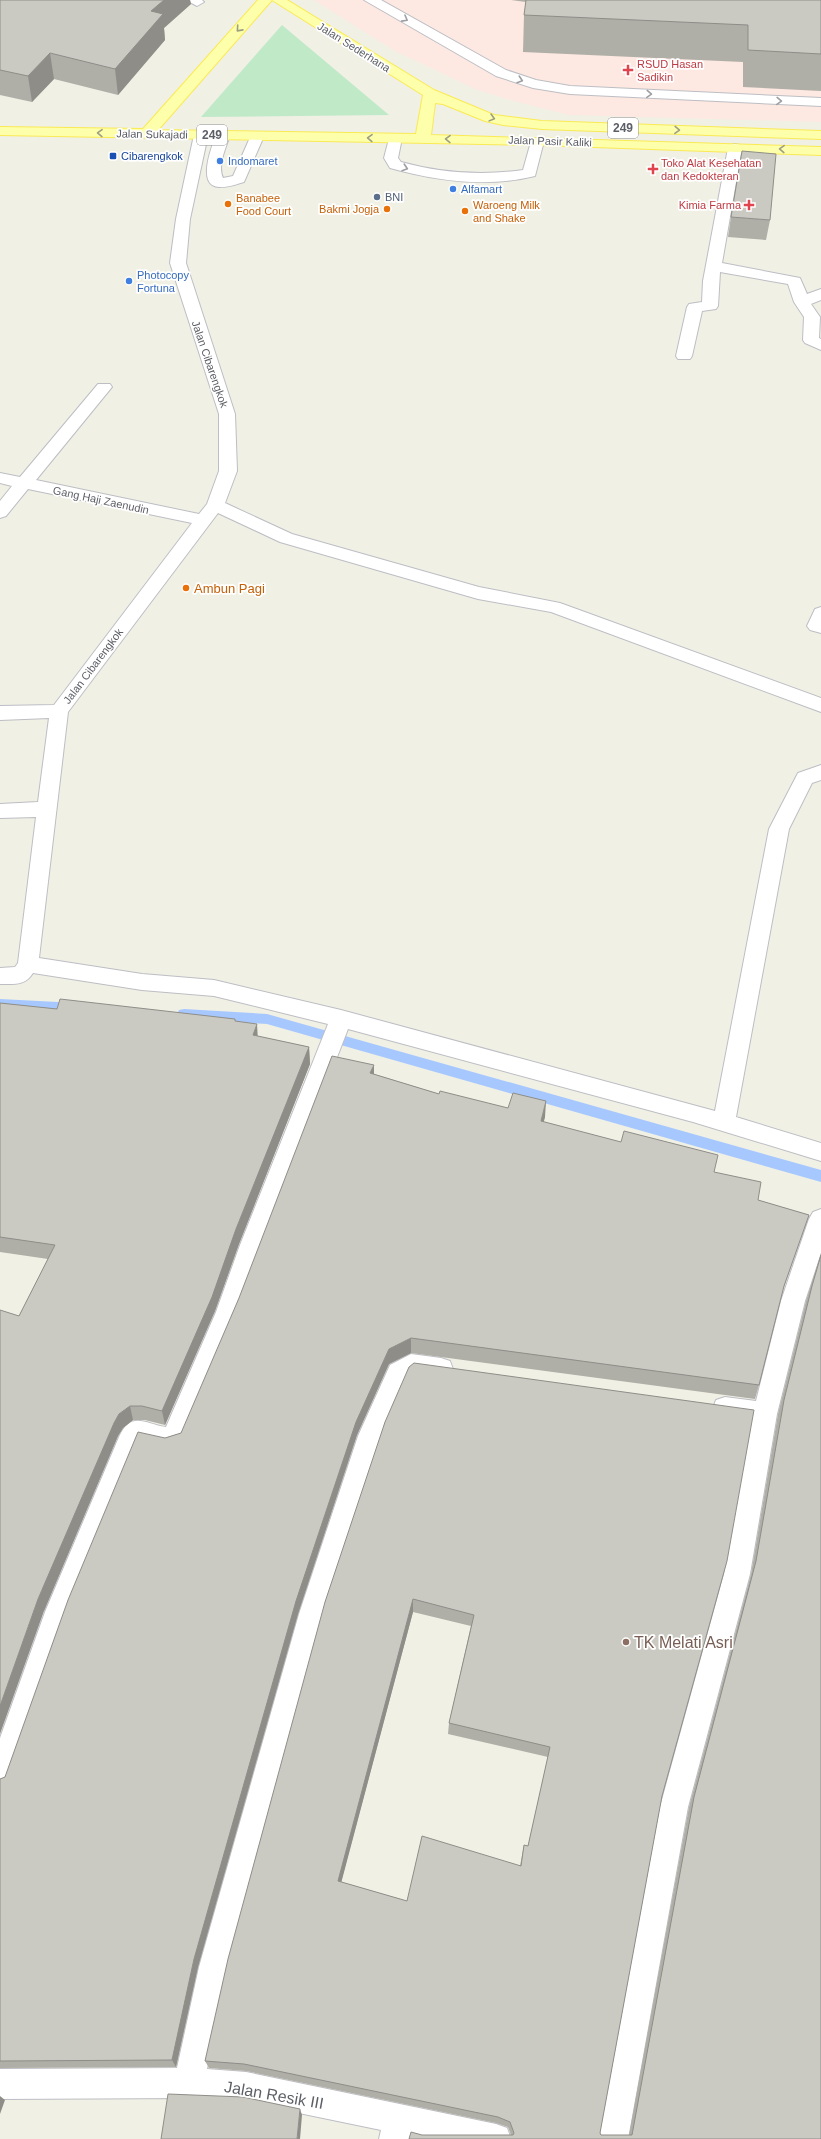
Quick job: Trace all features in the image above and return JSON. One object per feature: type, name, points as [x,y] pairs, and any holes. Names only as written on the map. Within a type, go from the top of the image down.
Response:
[{"type":"main road","points":[[147,134],[265,0]]},
{"type":"main road","name":"Jalan Sederhana","points":[[278,0],[430,93],[500,140]]},
{"type":"main road","points":[[423,138],[428,114],[430,93]]},
{"type":"main road","name":"Jalan Pasir Kaliki","points":[[430,93],[480,115],[503,121],[542,125],[821,135]]},
{"type":"main road","name":"Jalan Sukajadi","points":[[0,131],[423,138]]},
{"type":"main road","name":"Jalan Pasir Kaliki","points":[[423,138],[821,151]]},
{"type":"street","points":[[372,0],[501,73],[533,84],[570,90],[821,102]]},
{"type":"street","name":"Jalan Cibarengkok","points":[[59,711],[215,504],[228,471],[227,414],[178,263],[183,219],[201,135]]},
{"type":"street","points":[[223,135],[213,174],[216,181],[220,183],[239,179],[257,136]]},
{"type":"street","points":[[395,138],[391,158],[395,165],[421,173],[456,177],[503,178],[530,173],[537,141]]},
{"type":"street","points":[[684,356],[695,307],[710,306],[714,266],[735,148]]},
{"type":"street","points":[[714,266],[795,281],[802,302],[812,317],[811,340],[821,345]]},
{"type":"street","points":[[802,302],[821,294]]},
{"type":"street","points":[[0,512],[25,484],[104,387]]},
{"type":"street","name":"Gang Haji Zaenudin","points":[[0,478],[203,520]]},
{"type":"street","points":[[215,504],[286,538],[478,593],[554,607],[821,705]]},
{"type":"street","points":[[821,613],[816,626],[821,627]]},
{"type":"street","points":[[0,713],[59,711],[28,964],[21,975],[0,976]]},
{"type":"street","points":[[724,1123],[779,829],[805,778],[821,772]]},
{"type":"street","points":[[0,811],[47,809]]},
{"type":"street","points":[[28,964],[142,982],[214,988],[336,1033],[724,1123],[821,1152]]},
{"type":"street","points":[[0,1777],[58,1612],[132,1437],[136,1432],[141,1432],[164,1439],[174,1438],[228,1312],[252,1245],[336,1033]]},
{"type":"street","points":[[613,2139],[674,1807],[737,1574],[765,1414],[793,1301],[821,1219]]},
{"type":"street","points":[[189,2084],[214,1967],[282,1720],[312,1614],[371,1436],[398,1373],[411,1365],[466,1373]]},
{"type":"street","points":[[702,1405],[765,1414]]},
{"type":"street","name":"Jalan Resik III","points":[[0,2084],[189,2084],[246,2087],[397,2129],[496,2139]]},
{"type":"shaded area","name":"RSUD Hasan Sadikin","points":[[314,0],[821,0],[821,122],[569,115],[475,89],[395,51]]},
{"type":"green space","points":[[282,25],[389,115],[201,117]]},
{"type":"building","points":[[0,0],[164,0],[151,11],[163,14],[115,69],[50,53],[28,76],[0,70]]},
{"type":"building","points":[[526,0],[821,0],[821,54],[748,50],[748,25],[524,15]]},
{"type":"building","name":"Kimia Farma","points":[[742,151],[776,154],[770,220],[731,217]]},
{"type":"building","points":[[60,999],[235,1019],[235,1021],[257,1024],[253,1035],[309,1047],[236,1229],[212,1297],[162,1411],[142,1406],[130,1406],[119,1414],[114,1423],[38,1599],[0,1706],[0,1310],[19,1316],[55,1245],[0,1237],[0,1003],[57,1009]]},
{"type":"building","points":[[332,1056],[374,1065],[370,1073],[439,1094],[440,1091],[508,1108],[513,1093],[546,1101],[541,1121],[621,1142],[624,1131],[718,1155],[714,1172],[761,1182],[758,1200],[809,1215],[784,1286],[759,1385],[411,1338],[389,1349],[356,1422],[296,1601],[194,1959],[172,2060],[0,2061],[0,1779],[5,1777],[68,1600],[138,1432],[165,1438],[181,1433],[239,1298]]},
{"type":"building","points":[[821,1255],[821,2139],[409,2139],[411,2132],[422,2135],[513,2135],[514,2133],[510,2122],[498,2117],[244,2064],[205,2061],[228,1959],[325,1602],[385,1422],[409,1367],[414,1363],[754,1410],[727,1561],[662,1796],[600,2133],[601,2135],[632,2135],[694,1797],[756,1561],[784,1400]],"holes":[[[413,1599],[474,1615],[449,1723],[550,1747],[528,1846],[524,1845],[521,1866],[422,1836],[407,1901],[338,1881]]]},
{"type":"building","points":[[168,2094],[243,2097],[300,2109],[297,2139],[161,2139]]},
{"type":"waterway","points":[[0,1004],[77,1008]]},
{"type":"waterway","points":[[184,1014],[267,1019],[821,1176]]},
{"type":"place","name":"RSUD Hasan Sadikin","points":[[628,70]]},
{"type":"place","name":"Cibarengkok","points":[[113,156]]},
{"type":"place","name":"Indomaret","points":[[220,161]]},
{"type":"place","name":"Toko Alat Kesehatan dan Kedokteran","points":[[653,169]]},
{"type":"place","name":"Alfamart","points":[[453,189]]},
{"type":"place","name":"BNI","points":[[377,197]]},
{"type":"place","name":"Banabee Food Court","points":[[228,204]]},
{"type":"place","name":"Kimia Farma","points":[[749,205]]},
{"type":"place","name":"Bakmi Jogja","points":[[387,209]]},
{"type":"place","name":"Waroeng Milk and Shake","points":[[465,211]]},
{"type":"place","name":"Photocopy Fortuna","points":[[129,281]]},
{"type":"place","name":"Ambun Pagi","points":[[186,588]]},
{"type":"place","name":"TK Melati Asri","points":[[626,1642]]}]
